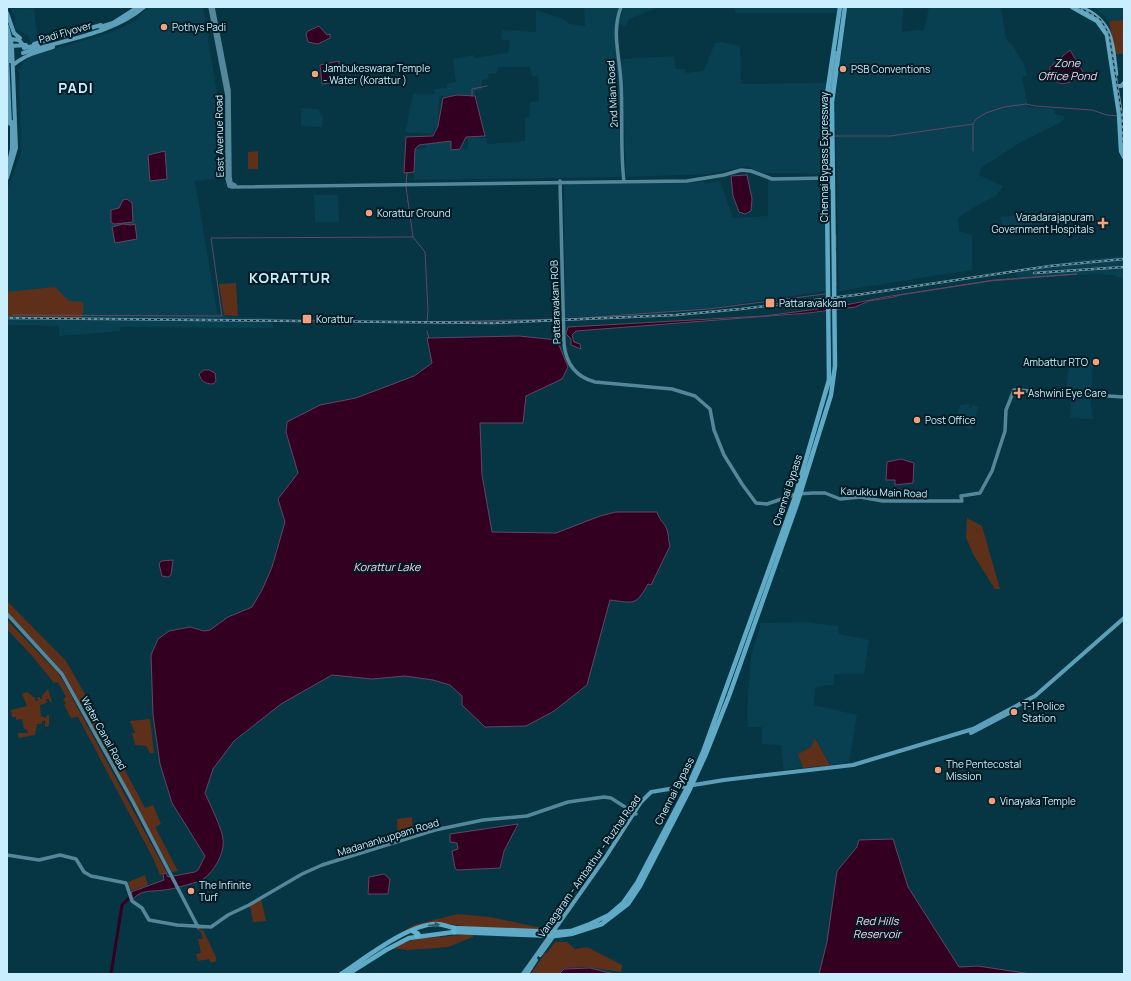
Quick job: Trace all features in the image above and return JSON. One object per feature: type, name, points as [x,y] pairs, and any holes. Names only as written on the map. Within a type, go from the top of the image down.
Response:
[{"type":"highway","name":"Chennai Bypass Expressway","points":[[831,316],[828,284],[826,102],[842,7]]},
{"type":"highway","name":"Chennai Bypass Expressway","points":[[831,316],[834,284],[832,102],[842,7]]},
{"type":"highway","points":[[1072,7],[1093,17],[1105,30],[1117,85]]},
{"type":"highway","points":[[1080,7],[1098,17],[1108,29],[1113,51],[1124,154]]},
{"type":"highway","points":[[1121,116],[1121,151],[1124,157]]},
{"type":"highway","points":[[831,187],[831,316]]},
{"type":"highway","name":"Chennai Bypass","points":[[348,974],[402,941],[417,936],[454,930],[535,933],[582,930],[604,918],[623,904],[637,883],[692,782],[728,696],[797,497],[801,491],[829,395],[831,316]]},
{"type":"highway","name":"Chennai Bypass","points":[[341,974],[400,936],[437,924],[454,930]]},
{"type":"highway","points":[[413,931],[418,934],[417,936]]},
{"type":"main road","points":[[13,65],[19,60],[37,51],[108,30],[110,26],[138,7]]},
{"type":"main road","points":[[12,46],[35,44],[106,24],[110,26],[135,15],[144,7]]},
{"type":"main road","name":"East Avenue Road","points":[[212,7],[227,96],[229,186],[561,182]]},
{"type":"main road","name":"2nd Mian Road","points":[[621,7],[617,16],[616,41],[621,68],[623,181]]},
{"type":"main road","points":[[831,187],[826,189],[827,284],[834,283],[834,189],[831,187],[829,97],[842,7]]},
{"type":"main road","points":[[7,12],[12,46],[16,138],[15,156],[7,178]]},
{"type":"main road","points":[[7,17],[11,30],[16,39]]},
{"type":"main road","points":[[9,26],[16,36],[29,45]]},
{"type":"main road","name":"Padi Flyover","points":[[19,58],[24,53],[110,26]]},
{"type":"main road","name":"Padi Flyover","points":[[24,48],[105,28]]},
{"type":"main road","points":[[7,170],[12,149],[12,132],[11,68],[7,40],[16,39],[22,42],[24,53]]},
{"type":"main road","points":[[35,44],[37,51]]},
{"type":"main road","points":[[12,132],[10,126],[7,57],[12,59],[19,58]]},
{"type":"main road","points":[[16,138],[18,131],[15,75],[16,64],[19,58]]},
{"type":"main road","points":[[1117,85],[1121,86],[1124,83]]},
{"type":"main road","points":[[561,182],[697,180],[743,170],[769,178],[831,177]]},
{"type":"main road","name":"Pattaravakam ROB","points":[[561,182],[564,350],[568,361],[574,370],[584,378],[600,383],[656,387],[688,393],[695,396],[710,409],[714,430],[724,455],[754,501],[759,504],[767,504],[801,491]]},
{"type":"main road","name":"Karukku Main Road","points":[[801,491],[825,493],[840,499],[860,497],[883,501],[962,500],[961,496],[979,493],[992,471],[1005,430],[1006,410],[1014,390],[1124,397]]},
{"type":"main road","name":"Water Canal Road","points":[[7,614],[61,672],[169,873]]},
{"type":"main road","name":"Water Canal Road","points":[[7,617],[58,672],[73,695],[169,873]]},
{"type":"main road","points":[[746,779],[853,767],[973,732],[1038,696],[1124,619]]},
{"type":"main road","points":[[635,813],[645,800],[653,793],[852,764],[973,729],[1035,696],[1124,619]]},
{"type":"main road","name":"Vanagaram - Ambathur - Puzhal Road","points":[[523,974],[651,792],[729,780],[746,779]]},
{"type":"main road","name":"Madanankuppam Road","points":[[195,927],[203,928],[216,925],[228,915],[249,905],[302,874],[322,865],[430,831],[483,820],[527,816],[562,804],[595,798],[611,798],[635,813]]},
{"type":"main road","points":[[527,974],[624,831]]},
{"type":"main road","points":[[7,855],[39,860],[60,856],[71,857],[78,860],[84,872],[91,876],[126,883],[132,900],[142,908],[149,920],[195,927]]},
{"type":"main road","points":[[169,873],[195,927]]},
{"type":"shaded area","points":[[147,7],[203,7],[218,100],[219,178],[195,181],[217,313],[229,317],[272,318],[273,328],[120,327],[120,331],[59,336],[59,326],[7,325],[7,190],[21,153],[19,69],[24,62],[34,55],[112,32],[137,20]]},
{"type":"shaded area","points":[[584,7],[619,7],[615,20],[615,43],[620,82],[621,177],[414,180],[415,149],[426,148],[426,141],[454,141],[454,150],[468,149],[468,138],[486,138],[488,144],[525,141],[525,118],[529,118],[530,102],[539,101],[538,76],[532,76],[530,67],[498,67],[497,73],[488,74],[489,79],[482,80],[482,90],[475,91],[475,95],[439,96],[438,128],[434,128],[432,134],[405,132],[413,94],[435,94],[434,89],[447,88],[447,84],[456,82],[453,59],[474,55],[475,58],[508,53],[510,41],[501,39],[502,30],[536,32],[536,10],[563,19],[570,24],[585,26]]},
{"type":"shaded area","points":[[624,7],[659,7],[629,19],[626,26],[618,23]]},
{"type":"shaded area","points":[[734,7],[838,7],[837,13],[736,13]]},
{"type":"shaded area","points":[[848,7],[903,7],[902,32],[924,30],[929,7],[1001,7],[1006,39],[1012,45],[1025,66],[1027,76],[1022,77],[1028,107],[1054,109],[1054,114],[1065,116],[1063,121],[1019,143],[981,168],[979,175],[1003,186],[997,195],[958,218],[959,231],[972,235],[972,270],[839,291],[835,100]]},
{"type":"shaded area","points":[[1094,7],[1124,7],[1124,20],[1109,21]]},
{"type":"shaded area","points":[[34,8],[38,41],[30,43],[28,35],[15,29],[15,17],[11,9]]},
{"type":"shaded area","points":[[1124,20],[1124,54],[1115,54],[1109,21]]},
{"type":"shaded area","points":[[721,42],[740,46],[741,84],[827,83],[826,174],[763,173],[747,166],[709,174],[626,177],[622,59],[674,56],[676,69],[684,69],[686,73],[704,71],[715,43]]},
{"type":"shaded area","points":[[301,108],[318,109],[323,118],[322,127],[301,126]]},
{"type":"shaded area","points":[[258,151],[258,169],[248,169],[248,152]]},
{"type":"shaded area","points":[[768,179],[826,181],[826,291],[695,310],[565,318],[564,186],[567,184],[688,183],[704,181],[705,183],[720,181],[733,218],[768,216]]},
{"type":"shaded area","points":[[314,195],[338,195],[339,222],[315,222]]},
{"type":"shaded area","points":[[1027,214],[1037,233],[1004,235],[1000,217]]},
{"type":"shaded area","points":[[1124,256],[1124,279],[1112,275],[1094,274],[1017,279],[1016,270],[1080,260]]},
{"type":"shaded area","points":[[236,283],[238,316],[224,315],[219,284]]},
{"type":"shaded area","points":[[55,287],[69,301],[83,302],[83,314],[81,318],[7,316],[7,292]]},
{"type":"shaded area","points":[[1070,360],[1093,360],[1091,392],[1066,390]]},
{"type":"shaded area","points":[[1071,396],[1090,397],[1093,419],[1070,418]]},
{"type":"shaded area","points":[[969,404],[969,408],[971,409],[972,405],[979,407],[972,429],[965,428],[966,417],[959,417],[958,426],[955,426],[960,405]]},
{"type":"shaded area","points":[[967,518],[982,526],[1000,589],[995,589],[973,554],[966,537]]},
{"type":"shaded area","points":[[7,601],[66,661],[90,703],[82,707],[63,672],[7,612]]},
{"type":"shaded area","points":[[7,620],[62,679],[167,873],[160,875],[153,858],[78,717],[71,718],[64,705],[66,704],[63,699],[66,697],[58,682],[54,683],[33,657],[7,629]]},
{"type":"shaded area","points":[[805,622],[838,626],[839,634],[869,640],[864,674],[834,674],[834,685],[815,687],[814,705],[857,715],[849,762],[831,765],[815,738],[811,747],[798,754],[802,767],[784,770],[781,745],[762,744],[762,727],[748,727],[747,712],[751,656],[761,623]]},
{"type":"shaded area","points":[[48,689],[52,702],[50,702],[49,699],[46,699],[47,703],[40,705],[41,716],[46,718],[47,715],[49,715],[49,726],[45,727],[45,721],[42,721],[42,724],[37,724],[35,735],[19,738],[18,733],[28,733],[27,730],[24,729],[22,719],[16,720],[16,717],[12,717],[11,710],[27,706],[22,694],[27,692],[35,698],[36,701],[38,701],[37,697],[42,699],[42,696]]},
{"type":"shaded area","points":[[92,708],[145,808],[153,805],[161,824],[155,827],[178,871],[172,872],[93,727],[85,711]]},
{"type":"shaded area","points":[[150,719],[154,753],[150,753],[146,746],[135,745],[132,733],[135,733],[130,721]]},
{"type":"shaded area","points":[[815,738],[830,765],[803,768],[798,754],[811,747]]},
{"type":"shaded area","points":[[412,817],[413,835],[398,839],[397,819]]},
{"type":"shaded area","points":[[145,875],[148,885],[131,891],[128,882]]},
{"type":"shaded area","points":[[261,898],[266,921],[253,922],[250,906]]},
{"type":"shaded area","points":[[458,914],[490,917],[551,930],[484,928],[436,923],[381,945],[414,925]]},
{"type":"shaded area","points":[[195,929],[203,930],[216,957],[216,961],[211,963],[209,959],[198,961],[196,954],[201,953],[198,939],[203,939],[201,932]]},
{"type":"shaded area","points":[[473,934],[473,937],[448,947],[407,950],[391,948],[416,939]]},
{"type":"shaded area","points":[[555,942],[567,942],[575,949],[587,947],[622,965],[621,972],[587,967],[564,968],[558,974],[531,974],[545,953],[547,953]]},
{"type":"water","points":[[319,26],[327,35],[330,34],[330,38],[318,44],[308,42],[306,34],[308,31]]},
{"type":"water","name":"Zone Office Pond","points":[[1070,50],[1083,72],[1070,82],[1063,84],[1059,83],[1051,76],[1050,67]]},
{"type":"water","points":[[339,61],[338,82],[322,84],[320,65]]},
{"type":"water","points":[[457,95],[475,96],[485,136],[466,137],[460,149],[451,150],[451,141],[419,145],[415,149],[414,172],[404,173],[406,137],[433,136],[438,126],[443,98]]},
{"type":"water","points":[[165,151],[167,179],[150,181],[148,155]]},
{"type":"water","points":[[747,175],[752,199],[751,211],[745,214],[739,212],[733,196],[731,176]]},
{"type":"water","points":[[127,199],[132,203],[133,222],[114,224],[111,222],[111,210],[119,208],[123,200]]},
{"type":"water","points":[[123,224],[135,224],[137,239],[115,243],[112,227]]},
{"type":"water","points":[[1077,274],[990,281],[900,295],[869,301],[855,307],[808,313],[576,331],[572,335],[574,342],[580,344],[581,349],[571,345],[571,339],[566,334],[568,327],[764,316],[841,306],[885,297],[994,280]]},
{"type":"water","name":"Korattur Lake","points":[[519,336],[557,340],[568,367],[562,379],[526,396],[523,423],[480,423],[482,475],[492,532],[556,533],[600,516],[616,512],[657,512],[668,534],[670,546],[651,585],[648,584],[637,600],[624,602],[610,600],[587,685],[554,711],[526,726],[485,727],[462,705],[462,696],[450,685],[433,680],[405,676],[372,679],[332,675],[281,704],[234,741],[213,769],[205,793],[216,816],[223,839],[222,851],[214,869],[200,881],[171,889],[144,892],[133,899],[131,892],[164,880],[163,874],[166,873],[168,877],[195,872],[198,870],[205,856],[172,803],[160,764],[153,715],[151,655],[158,639],[169,631],[190,627],[204,631],[210,630],[228,617],[252,607],[262,590],[272,567],[285,522],[278,499],[298,473],[286,432],[287,422],[320,405],[356,398],[414,376],[432,363],[427,338]]},
{"type":"water","points":[[204,370],[209,370],[215,373],[216,381],[213,384],[206,383],[201,379],[199,374]]},
{"type":"water","points":[[901,459],[914,463],[913,483],[895,485],[895,480],[886,480],[887,462]]},
{"type":"water","points":[[173,560],[171,575],[168,577],[162,576],[159,564],[161,561]]},
{"type":"water","points":[[518,824],[504,851],[500,868],[457,870],[455,868],[452,851],[458,849],[457,843],[450,842],[450,834]]},
{"type":"water","name":"Red Hills Reservoir","points":[[893,839],[908,887],[959,967],[978,966],[1031,974],[819,974],[827,942],[837,871],[857,847],[859,840]]},
{"type":"water","points":[[384,874],[390,879],[388,894],[368,894],[369,877]]},
{"type":"water","points":[[590,968],[614,974],[559,974],[564,969]]},
{"type":"waterway","points":[[472,96],[472,89],[487,86]]},
{"type":"waterway","points":[[973,151],[973,124],[976,119],[986,113],[1004,107],[1026,104],[1092,110],[1107,115],[1118,116]]},
{"type":"waterway","points":[[835,136],[890,136],[973,124]]},
{"type":"waterway","points":[[406,184],[407,173]]},
{"type":"waterway","points":[[406,187],[413,237],[425,252],[428,311],[427,322],[562,319]]},
{"type":"waterway","points":[[836,235],[836,248]]},
{"type":"waterway","points":[[13,315],[222,316],[211,238],[413,237]]},
{"type":"waterway","points":[[836,251],[836,286]]},
{"type":"waterway","points":[[567,319],[708,309],[825,294]]},
{"type":"waterway","points":[[427,331],[429,338]]},
{"type":"waterway","points":[[111,974],[122,905],[131,896]]},
{"type":"railway","points":[[1078,7],[1101,20],[1109,34],[1122,116],[1124,156]]},
{"type":"railway","points":[[7,318],[492,323],[676,315],[741,309],[863,294],[1050,266],[1124,259]]},
{"type":"railway","points":[[1034,273],[1124,267]]},
{"type":"place","name":"Pothys Padi","points":[[164,27]]},
{"type":"place","name":"PSB Conventions","points":[[843,69]]},
{"type":"place","name":"Jambukeswarar Temple - Water (Korattur )","points":[[315,74]]},
{"type":"place","name":"Korattur Ground","points":[[369,213]]},
{"type":"place","name":"Varadarajapuram Government Hospitals","points":[[1103,223]]},
{"type":"place","name":"Pattaravakkam","points":[[770,303]]},
{"type":"place","name":"Korattur","points":[[307,319]]},
{"type":"place","name":"Ambattur RTO","points":[[1096,362]]},
{"type":"place","name":"Ashwini Eye Care","points":[[1019,393]]},
{"type":"place","name":"Post Office","points":[[917,420]]},
{"type":"place","name":"T-1 Police Station","points":[[1014,712]]},
{"type":"place","name":"The Pentecostal Mission","points":[[938,770]]},
{"type":"place","name":"Vinayaka Temple","points":[[992,801]]},
{"type":"place","name":"The Infinite Turf","points":[[191,891]]},
{"type":"district","name":"PADI","points":[[76,88]]},
{"type":"district","name":"KORATTUR","points":[[290,278]]}]
